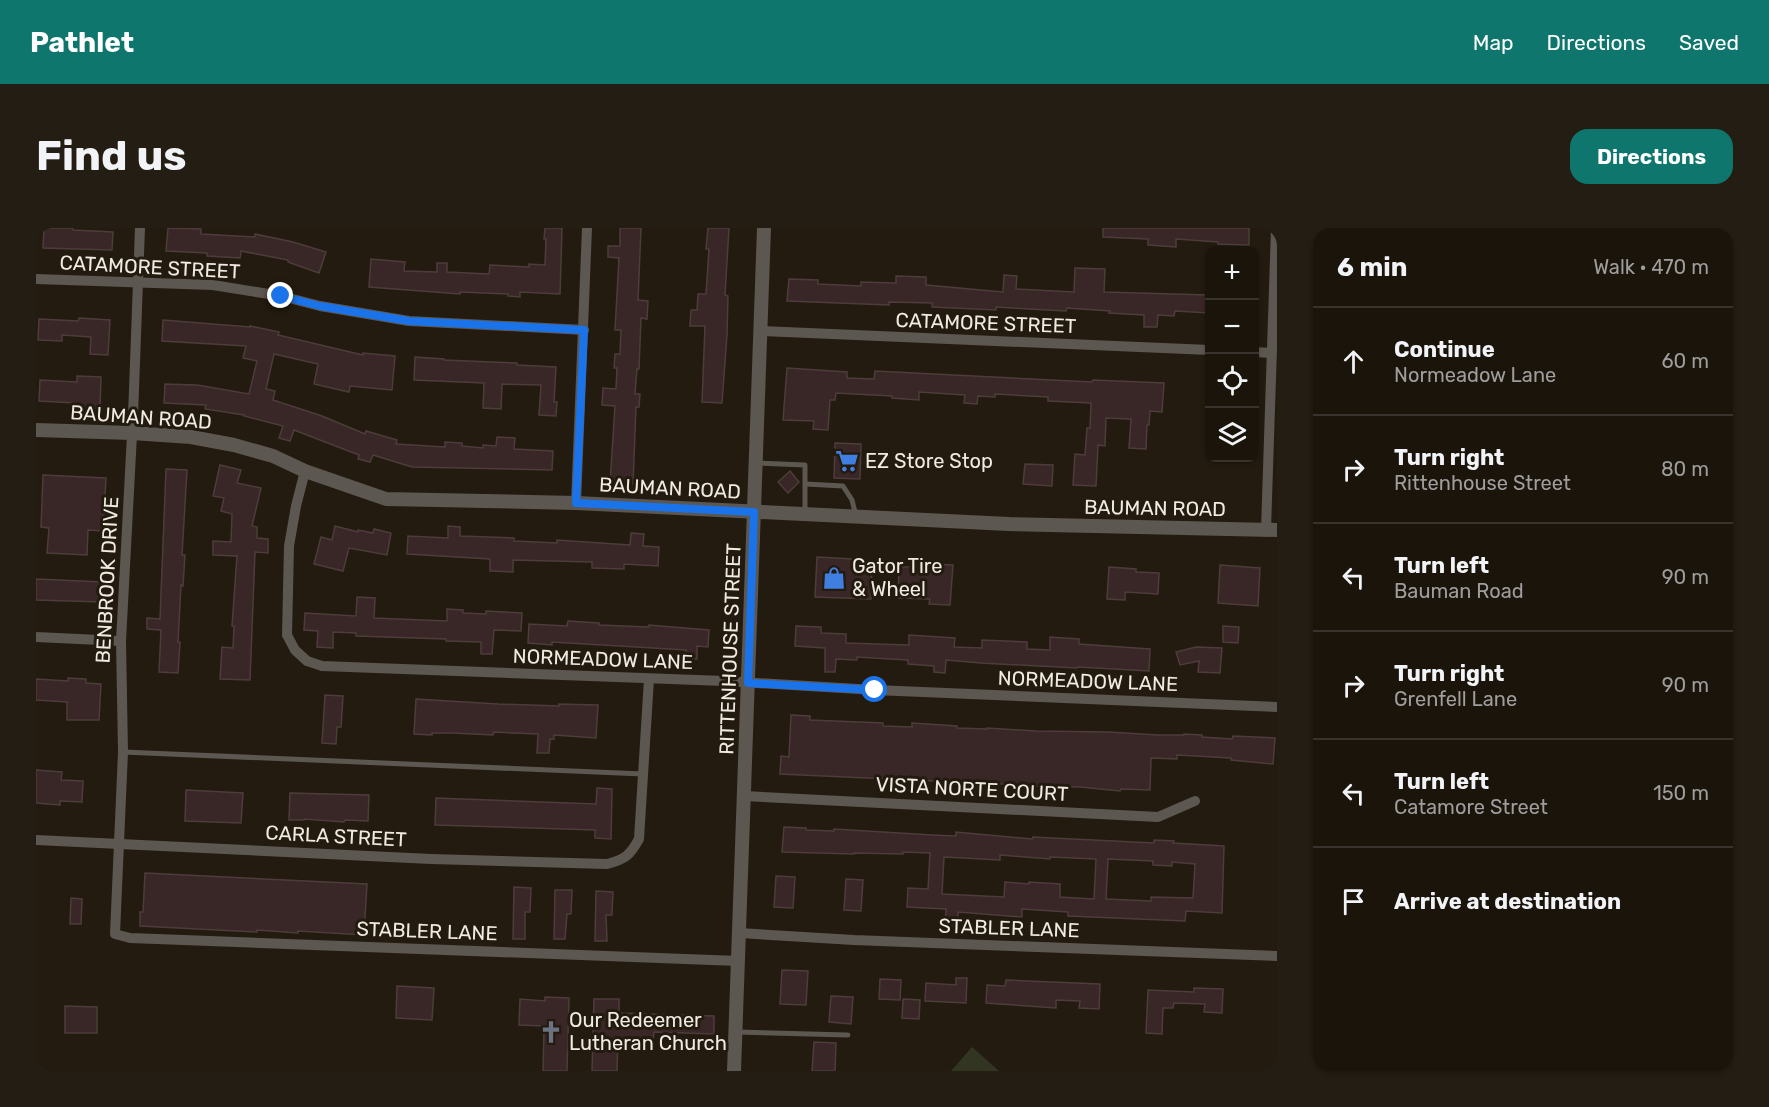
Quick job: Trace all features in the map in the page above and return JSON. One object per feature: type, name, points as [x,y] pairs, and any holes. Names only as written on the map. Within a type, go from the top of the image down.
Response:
[{"type":"street","name":"BENBROOK DRIVE","points":[[115,934],[123,752],[121,641],[140,228]]},
{"type":"street","points":[[576,503],[586,228]]},
{"type":"street","name":"RITTENHOUSE STREET","points":[[734,1071],[764,228]]},
{"type":"street","points":[[1271,529],[1271,353],[1276,228]]},
{"type":"street","name":"CATAMORE STREET","points":[[36,279],[213,285],[409,321],[584,330]]},
{"type":"street","name":"CATAMORE STREET","points":[[760,331],[1205,350]]},
{"type":"street","points":[[1259,352],[1271,353]]},
{"type":"street","name":"BAUMAN ROAD","points":[[36,430],[190,437],[234,445],[273,456],[305,471],[386,499],[576,503],[1009,524],[1271,529]]},
{"type":"street","name":"NORMEADOW LANE","points":[[305,471],[289,546],[287,635],[295,650],[308,661],[322,666],[1277,707]]},
{"type":"street","points":[[36,638],[121,641]]},
{"type":"street","points":[[643,774],[648,679]]},
{"type":"street","name":"CARLA STREET","points":[[36,840],[431,859],[607,864],[631,853],[639,839],[643,774]]},
{"type":"street","name":"VISTA NORTE COURT","points":[[744,796],[1158,817],[1195,801]]},
{"type":"street","name":"STABLER LANE","points":[[740,933],[854,940],[1277,956]]},
{"type":"street","name":"STABLER LANE","points":[[115,934],[130,938],[738,961]]},
{"type":"lane","points":[[756,463],[805,465],[805,515]]},
{"type":"lane","points":[[806,484],[843,486],[852,500],[856,517]]},
{"type":"lane","points":[[123,752],[643,774]]},
{"type":"lane","points":[[736,1032],[848,1035]]},
{"type":"green space","points":[[972,1047],[999,1071],[951,1071]]},
{"type":"building","points":[[44,228],[113,232],[112,250],[43,248]]},
{"type":"building","points":[[168,228],[201,229],[201,234],[255,237],[255,234],[326,252],[319,273],[288,262],[288,260],[241,251],[240,258],[207,256],[207,253],[166,251]]},
{"type":"building","points":[[545,228],[562,228],[560,294],[520,292],[520,297],[508,296],[508,294],[460,292],[460,294],[369,287],[371,259],[405,262],[404,271],[437,272],[437,263],[447,263],[447,272],[489,274],[490,265],[529,267],[529,264],[545,265]]},
{"type":"building","points":[[620,228],[641,228],[638,300],[648,301],[647,319],[641,318],[639,369],[637,369],[635,394],[640,394],[639,407],[636,407],[633,484],[610,483],[615,406],[602,405],[603,388],[616,389],[615,354],[620,354],[621,330],[615,330],[619,258],[608,257],[608,246],[620,246]]},
{"type":"building","points":[[708,228],[729,228],[725,295],[728,296],[727,335],[722,403],[702,402],[705,326],[690,326],[691,310],[697,310],[698,294],[706,294]]},
{"type":"building","points":[[1103,228],[1249,228],[1249,245],[1176,239],[1176,247],[1148,245],[1148,239],[1103,237]]},
{"type":"building","points":[[1075,268],[1105,269],[1104,292],[1205,295],[1205,313],[1175,311],[1174,316],[1158,315],[1157,327],[1144,327],[1144,315],[1109,313],[1110,311],[996,307],[996,310],[932,307],[932,303],[889,302],[889,305],[787,301],[789,279],[818,280],[818,284],[861,286],[861,282],[896,283],[896,276],[926,277],[926,285],[1003,292],[1004,275],[1017,276],[1016,289],[1074,292]]},
{"type":"building","points":[[79,318],[110,320],[108,355],[90,354],[91,337],[62,335],[62,341],[38,340],[39,319],[78,321]]},
{"type":"building","points":[[163,320],[250,326],[363,355],[363,353],[395,356],[392,390],[350,386],[349,392],[314,384],[318,364],[274,354],[266,389],[275,391],[273,400],[322,416],[365,434],[366,431],[397,440],[396,444],[445,447],[445,442],[483,448],[483,445],[496,446],[497,437],[515,438],[514,449],[553,451],[552,470],[412,467],[373,455],[370,462],[358,459],[359,455],[294,430],[290,441],[279,438],[283,426],[244,415],[205,409],[206,405],[164,403],[165,384],[197,385],[249,394],[257,361],[243,358],[246,346],[162,341]]},
{"type":"building","points":[[415,357],[556,367],[554,402],[557,402],[556,416],[539,415],[541,385],[502,384],[501,409],[483,408],[484,383],[414,380]]},
{"type":"building","points":[[787,368],[847,372],[847,378],[874,379],[875,371],[1092,382],[1093,380],[1164,383],[1162,412],[1150,411],[1146,449],[1129,448],[1131,419],[1106,418],[1105,446],[1098,445],[1096,486],[1073,485],[1075,454],[1085,455],[1087,428],[1090,428],[1091,403],[1048,401],[1048,397],[995,394],[995,397],[978,396],[977,404],[964,403],[965,395],[919,392],[919,400],[836,393],[835,400],[830,400],[828,430],[813,429],[814,421],[783,420]]},
{"type":"building","points":[[77,376],[101,377],[100,409],[76,409],[76,403],[39,401],[40,380],[77,382]]},
{"type":"building","name":"EZ Store Stop","points":[[835,443],[861,444],[860,479],[834,478]]},
{"type":"building","points":[[1025,464],[1053,465],[1052,486],[1023,484]]},
{"type":"building","points":[[220,465],[241,470],[237,483],[261,488],[252,526],[257,527],[257,538],[268,539],[268,553],[255,552],[250,680],[220,679],[222,647],[233,648],[234,626],[232,626],[237,556],[213,555],[213,541],[231,542],[232,514],[221,511],[224,498],[213,496]]},
{"type":"building","points":[[166,469],[187,470],[178,673],[159,672],[161,630],[147,629],[147,618],[160,619]]},
{"type":"building","points":[[790,471],[799,482],[788,493],[778,482]]},
{"type":"building","points":[[43,475],[106,478],[103,531],[88,530],[87,555],[47,553],[49,528],[41,527]]},
{"type":"building","points":[[335,526],[358,532],[358,530],[373,533],[374,529],[391,533],[387,555],[349,548],[343,571],[314,564],[321,537],[332,540]]},
{"type":"building","points":[[448,526],[460,527],[460,536],[514,538],[514,541],[557,543],[557,540],[630,545],[631,533],[644,534],[643,546],[659,547],[658,566],[624,564],[624,569],[592,568],[592,562],[513,560],[513,572],[490,571],[490,559],[407,554],[408,536],[448,538]]},
{"type":"building","name":"Gator Tire & Wheel","points":[[817,557],[852,559],[852,565],[872,565],[871,599],[815,597]]},
{"type":"building","points":[[931,564],[953,565],[950,605],[929,604],[930,599],[898,598],[899,567],[931,567]]},
{"type":"building","points":[[1220,565],[1260,568],[1258,606],[1218,603]]},
{"type":"building","points":[[1109,567],[1159,573],[1158,594],[1125,592],[1125,600],[1107,599]]},
{"type":"building","points":[[36,579],[103,582],[102,602],[36,600]]},
{"type":"building","points":[[357,597],[375,598],[374,618],[447,621],[447,609],[463,610],[463,613],[486,614],[486,611],[522,613],[521,631],[494,630],[492,654],[481,654],[481,642],[356,636],[356,633],[333,632],[333,648],[317,647],[318,631],[304,630],[305,613],[356,616]]},
{"type":"building","points":[[568,621],[599,623],[599,625],[649,627],[649,625],[709,630],[708,647],[697,646],[697,659],[686,658],[686,650],[552,642],[552,645],[528,643],[529,624],[567,626]]},
{"type":"building","points":[[796,626],[821,627],[821,633],[846,634],[846,643],[909,645],[909,635],[955,638],[954,647],[982,648],[982,640],[1027,642],[1027,649],[1050,650],[1050,637],[1079,639],[1079,644],[1150,649],[1149,671],[946,660],[945,673],[934,672],[934,666],[908,664],[908,660],[857,657],[857,660],[836,659],[835,672],[825,672],[825,648],[795,646]]},
{"type":"building","points":[[1223,626],[1239,627],[1238,643],[1223,642]]},
{"type":"building","points":[[1196,647],[1222,648],[1220,673],[1198,672],[1199,661],[1180,665],[1176,652]]},
{"type":"building","points":[[68,678],[86,679],[86,683],[101,684],[99,720],[67,720],[67,702],[36,700],[36,679],[68,681]]},
{"type":"building","points":[[325,695],[343,696],[341,727],[337,727],[336,744],[322,743]]},
{"type":"building","points":[[416,699],[498,704],[598,705],[596,738],[554,735],[554,739],[550,739],[549,753],[537,753],[538,734],[494,732],[493,735],[414,734]]},
{"type":"building","points":[[791,715],[810,716],[810,720],[883,723],[883,726],[912,727],[912,723],[957,726],[957,728],[1184,734],[1232,739],[1233,736],[1275,738],[1273,764],[1231,760],[1231,758],[1177,755],[1177,759],[1151,758],[1150,790],[1121,789],[1120,791],[974,782],[973,786],[933,781],[780,774],[781,756],[789,757]]},
{"type":"building","points":[[36,770],[62,772],[61,780],[83,781],[82,802],[60,801],[60,805],[36,803]]},
{"type":"building","points":[[597,788],[612,789],[611,839],[595,838],[595,830],[435,825],[436,798],[596,804]]},
{"type":"building","points":[[186,790],[243,793],[241,823],[185,821]]},
{"type":"building","points":[[290,793],[369,795],[368,821],[289,820]]},
{"type":"building","points":[[784,827],[806,828],[806,830],[834,831],[834,829],[956,836],[956,832],[1032,839],[1033,837],[1154,843],[1154,840],[1224,846],[1222,913],[1186,911],[1185,921],[1068,916],[1068,912],[1022,909],[1022,917],[958,912],[958,927],[945,927],[946,909],[907,907],[908,888],[928,889],[930,853],[782,852]],"holes":[[[1000,855],[1050,859],[1050,857],[1096,859],[1094,899],[1060,897],[1060,884],[1029,882],[1029,884],[1005,882],[1004,897],[942,894],[944,857],[1000,860]],[[1108,859],[1153,861],[1153,865],[1172,866],[1172,862],[1195,864],[1193,898],[1151,897],[1151,901],[1106,899]]]},
{"type":"building","points":[[145,873],[367,884],[364,935],[140,926]]},
{"type":"building","points":[[776,876],[795,877],[793,908],[774,907]]},
{"type":"building","points":[[846,879],[863,880],[861,911],[844,910]]},
{"type":"building","points":[[514,887],[531,888],[530,912],[525,912],[525,939],[513,939]]},
{"type":"building","points":[[555,890],[572,890],[571,914],[567,914],[565,939],[554,939]]},
{"type":"building","points":[[596,891],[613,892],[612,915],[606,915],[607,941],[595,941]]},
{"type":"building","points":[[71,898],[82,899],[81,924],[70,924]]},
{"type":"building","points":[[782,970],[808,971],[806,1005],[780,1004]]},
{"type":"building","points":[[956,978],[967,978],[966,1003],[925,1001],[926,983],[956,985]]},
{"type":"building","points":[[880,979],[901,980],[900,1000],[879,999]]},
{"type":"building","points":[[1006,980],[1100,984],[1099,1009],[1079,1008],[1080,1001],[1056,1000],[1056,1008],[986,1003],[987,985],[1005,986]]},
{"type":"building","points":[[397,986],[434,988],[432,1020],[396,1018]]},
{"type":"building","points":[[1194,988],[1223,989],[1222,1013],[1204,1012],[1205,1004],[1174,1003],[1173,1008],[1163,1008],[1162,1034],[1146,1033],[1148,990],[1194,992]]},
{"type":"building","points":[[831,996],[853,997],[851,1024],[829,1022]]},
{"type":"building","points":[[545,997],[569,998],[567,1071],[543,1071],[544,1026],[519,1025],[520,999],[545,1001]]},
{"type":"building","points":[[594,999],[619,999],[619,1013],[714,1016],[714,1034],[654,1032],[653,1041],[618,1039],[617,1071],[592,1071]]},
{"type":"building","points":[[903,999],[920,1000],[919,1019],[902,1018]]},
{"type":"building","points":[[65,1006],[97,1007],[97,1033],[65,1033]]},
{"type":"building","points":[[814,1042],[836,1043],[835,1071],[812,1071]]},
{"type":"place","name":"EZ Store Stop","points":[[847,461]]},
{"type":"place","name":"Gator Tire & Wheel","points":[[834,578]]},
{"type":"place","name":"Our Redeemer Lutheran Church","points":[[551,1032]]},
{"type":"route","points":[[281,296],[320,306],[409,321],[584,330],[576,503],[754,512],[748,683],[875,690]]}]
